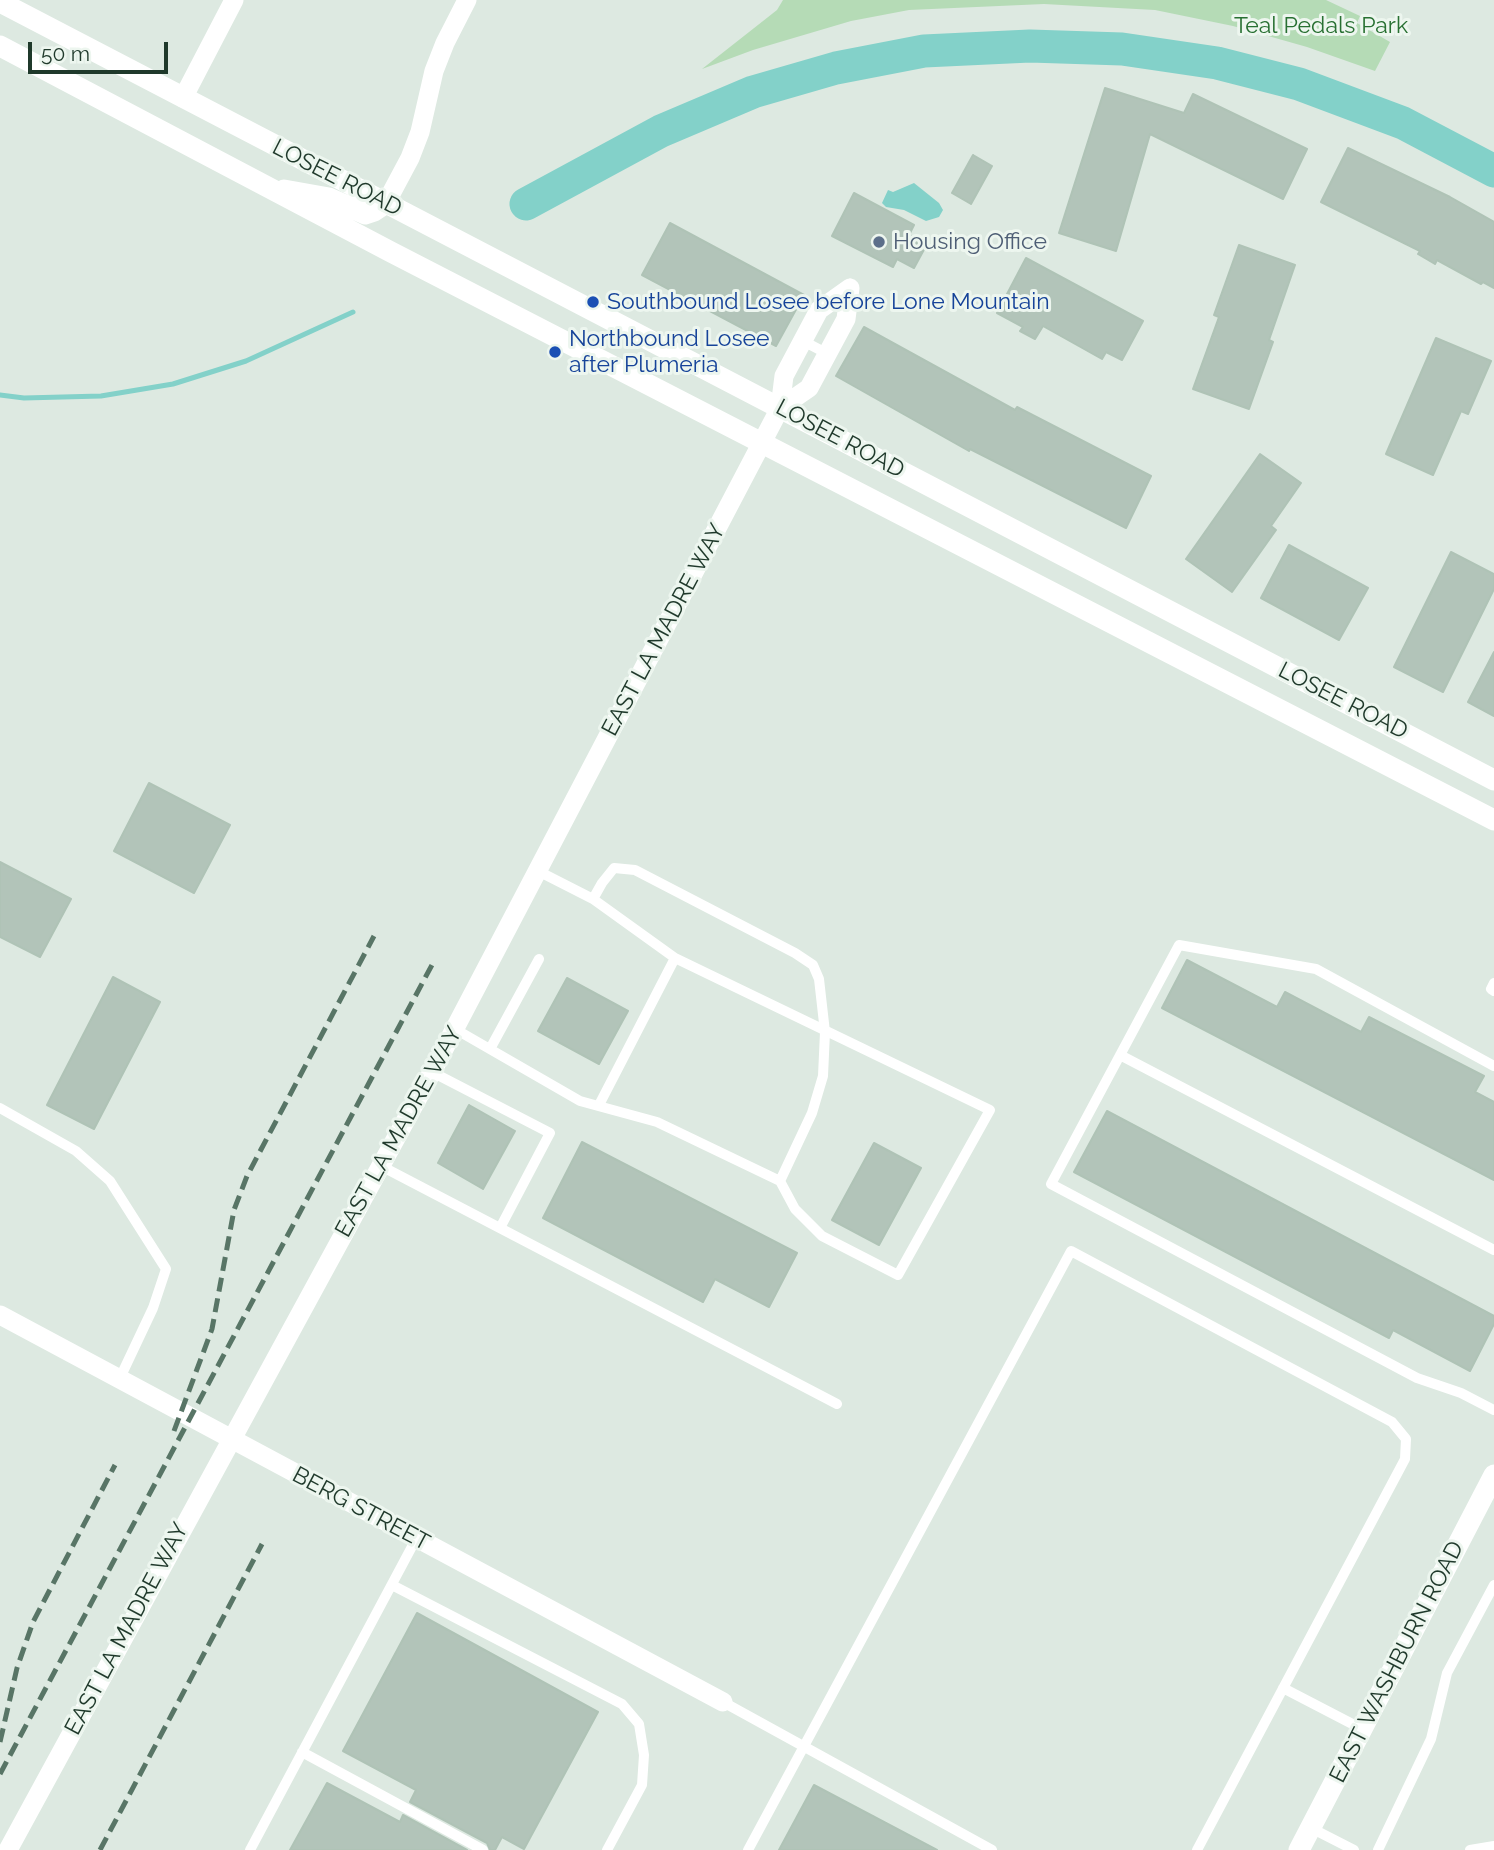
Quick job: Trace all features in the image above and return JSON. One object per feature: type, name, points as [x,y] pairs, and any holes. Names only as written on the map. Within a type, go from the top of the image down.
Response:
[{"type":"main road","name":"LOSEE ROAD","points":[[0,2],[1494,780]]},
{"type":"main road","name":"LOSEE ROAD","points":[[0,46],[761,444],[1494,820]]},
{"type":"main road","points":[[265,186],[329,198],[365,214],[386,203]]},
{"type":"main road","name":"EAST WASHBURN ROAD","points":[[1299,1850],[1494,1475]]},
{"type":"street","points":[[183,98],[234,0]]},
{"type":"street","points":[[386,203],[410,158],[420,132],[434,71],[467,0]]},
{"type":"street","name":"EAST LA MADRE WAY","points":[[8,1850],[455,1029],[780,408],[784,376],[819,310],[850,288],[846,319],[809,388],[780,408]]},
{"type":"street","name":"BERG STREET","points":[[0,1315],[723,1702]]},
{"type":"lane","points":[[803,341],[828,354]]},
{"type":"lane","points":[[593,899],[601,883],[614,868],[635,870],[795,953],[813,965],[820,979],[825,1032],[823,1076],[812,1113],[780,1181]]},
{"type":"lane","points":[[455,1029],[580,1101],[657,1122],[780,1181],[794,1209],[822,1236],[898,1275],[989,1110],[675,958],[593,899],[538,871]]},
{"type":"lane","points":[[1494,1066],[1316,969],[1179,945],[1051,1184],[1417,1378],[1461,1393],[1494,1410]]},
{"type":"lane","points":[[599,1105],[675,958]]},
{"type":"lane","points":[[490,1049],[539,959]]},
{"type":"lane","points":[[1494,983],[1491,989],[1494,990]]},
{"type":"lane","points":[[1119,1055],[1494,1250]]},
{"type":"lane","points":[[432,1072],[550,1133],[500,1228]]},
{"type":"lane","points":[[0,1108],[76,1151],[110,1181],[166,1269],[153,1308],[119,1380]]},
{"type":"lane","points":[[381,1166],[837,1404]]},
{"type":"lane","points":[[748,1850],[1071,1251],[1392,1422],[1406,1438],[1405,1459],[1197,1850]]},
{"type":"lane","points":[[250,1850],[416,1539]]},
{"type":"lane","points":[[392,1585],[622,1704],[639,1724],[644,1755],[642,1785],[607,1850]]},
{"type":"lane","points":[[1378,1850],[1431,1739],[1447,1673],[1494,1585]]},
{"type":"lane","points":[[1283,1688],[1362,1729]]},
{"type":"lane","points":[[723,1702],[992,1850]]},
{"type":"lane","points":[[302,1752],[483,1850]]},
{"type":"lane","points":[[1311,1828],[1354,1850]]},
{"type":"lane","points":[[1470,1850],[1494,1846]]},
{"type":"green space","name":"Teal Pedals Park","points":[[783,0],[1326,0],[1360,16],[1357,23],[1390,42],[1375,71],[1307,47],[1233,26],[1155,10],[1044,4],[909,10],[851,21],[753,50],[702,69],[777,10]]},
{"type":"water","points":[[914,183],[939,203],[943,210],[939,217],[926,221],[904,210],[886,207],[882,203],[888,190],[893,192]]},
{"type":"building","points":[[1105,88],[1184,113],[1193,94],[1307,149],[1283,199],[1150,134],[1116,251],[1059,233]]},
{"type":"building","points":[[1348,148],[1450,197],[1494,222],[1494,288],[1483,282],[1481,284],[1437,260],[1435,264],[1418,254],[1420,251],[1321,202]]},
{"type":"building","points":[[973,155],[992,166],[971,204],[952,193]]},
{"type":"building","points":[[854,193],[914,225],[909,235],[927,244],[914,268],[897,259],[893,267],[832,236]]},
{"type":"building","points":[[670,223],[804,295],[776,346],[642,275]]},
{"type":"building","points":[[1239,245],[1295,265],[1269,340],[1273,342],[1249,409],[1193,389],[1219,317],[1214,315]]},
{"type":"building","points":[[1026,258],[1143,321],[1122,360],[1106,352],[1102,359],[1043,326],[1035,339],[1020,331],[1023,327],[997,313]]},
{"type":"building","points":[[864,327],[1015,410],[1017,407],[1151,476],[1126,528],[970,449],[969,451],[836,376]]},
{"type":"building","points":[[1436,338],[1491,361],[1468,414],[1461,411],[1433,475],[1386,454]]},
{"type":"building","points":[[1260,454],[1301,483],[1271,526],[1276,530],[1232,592],[1186,559]]},
{"type":"building","points":[[1289,545],[1368,588],[1339,640],[1261,598]]},
{"type":"building","points":[[1451,552],[1494,574],[1494,589],[1443,692],[1394,667]]},
{"type":"building","points":[[1494,652],[1494,716],[1468,702]]},
{"type":"building","points":[[149,783],[230,825],[194,893],[114,851]]},
{"type":"building","points":[[0,862],[71,899],[40,957],[0,937]]},
{"type":"building","points":[[1187,960],[1277,1007],[1285,992],[1361,1032],[1369,1017],[1484,1076],[1475,1092],[1494,1102],[1494,1180],[1162,1008]]},
{"type":"building","points":[[113,977],[160,1002],[94,1129],[47,1105]]},
{"type":"building","points":[[567,978],[628,1011],[599,1064],[538,1031]]},
{"type":"building","points":[[469,1105],[515,1131],[483,1189],[438,1163]]},
{"type":"building","points":[[1107,1111],[1494,1316],[1494,1324],[1470,1371],[1393,1330],[1389,1338],[1074,1172]]},
{"type":"building","points":[[582,1142],[797,1253],[769,1307],[715,1279],[703,1302],[543,1218]]},
{"type":"building","points":[[874,1143],[921,1168],[879,1245],[832,1220]]},
{"type":"building","points":[[417,1613],[598,1712],[524,1849],[502,1837],[495,1850],[490,1850],[487,1843],[410,1802],[416,1790],[343,1751]]},
{"type":"building","points":[[327,1783],[400,1822],[403,1815],[467,1850],[290,1850]]},
{"type":"building","points":[[814,1785],[937,1850],[779,1850]]},
{"type":"waterway","points":[[526,204],[661,131],[753,92],[836,68],[924,51],[1030,46],[1122,49],[1217,63],[1299,84],[1403,123],[1494,171]]},
{"type":"waterway","points":[[0,395],[24,398],[101,396],[173,384],[246,361],[353,312]]},
{"type":"railway","points":[[174,1431],[212,1329],[234,1210],[247,1176],[374,936]]},
{"type":"railway","points":[[0,1774],[433,963]]},
{"type":"railway","points":[[0,1742],[17,1668],[33,1622],[115,1465]]},
{"type":"railway","points":[[100,1850],[262,1544]]},
{"type":"place","name":"Housing Office","points":[[879,242]]},
{"type":"place","name":"Southbound Losee before Lone Mountain","points":[[593,302]]},
{"type":"place","name":"Northbound Losee after Plumeria","points":[[555,352]]}]
